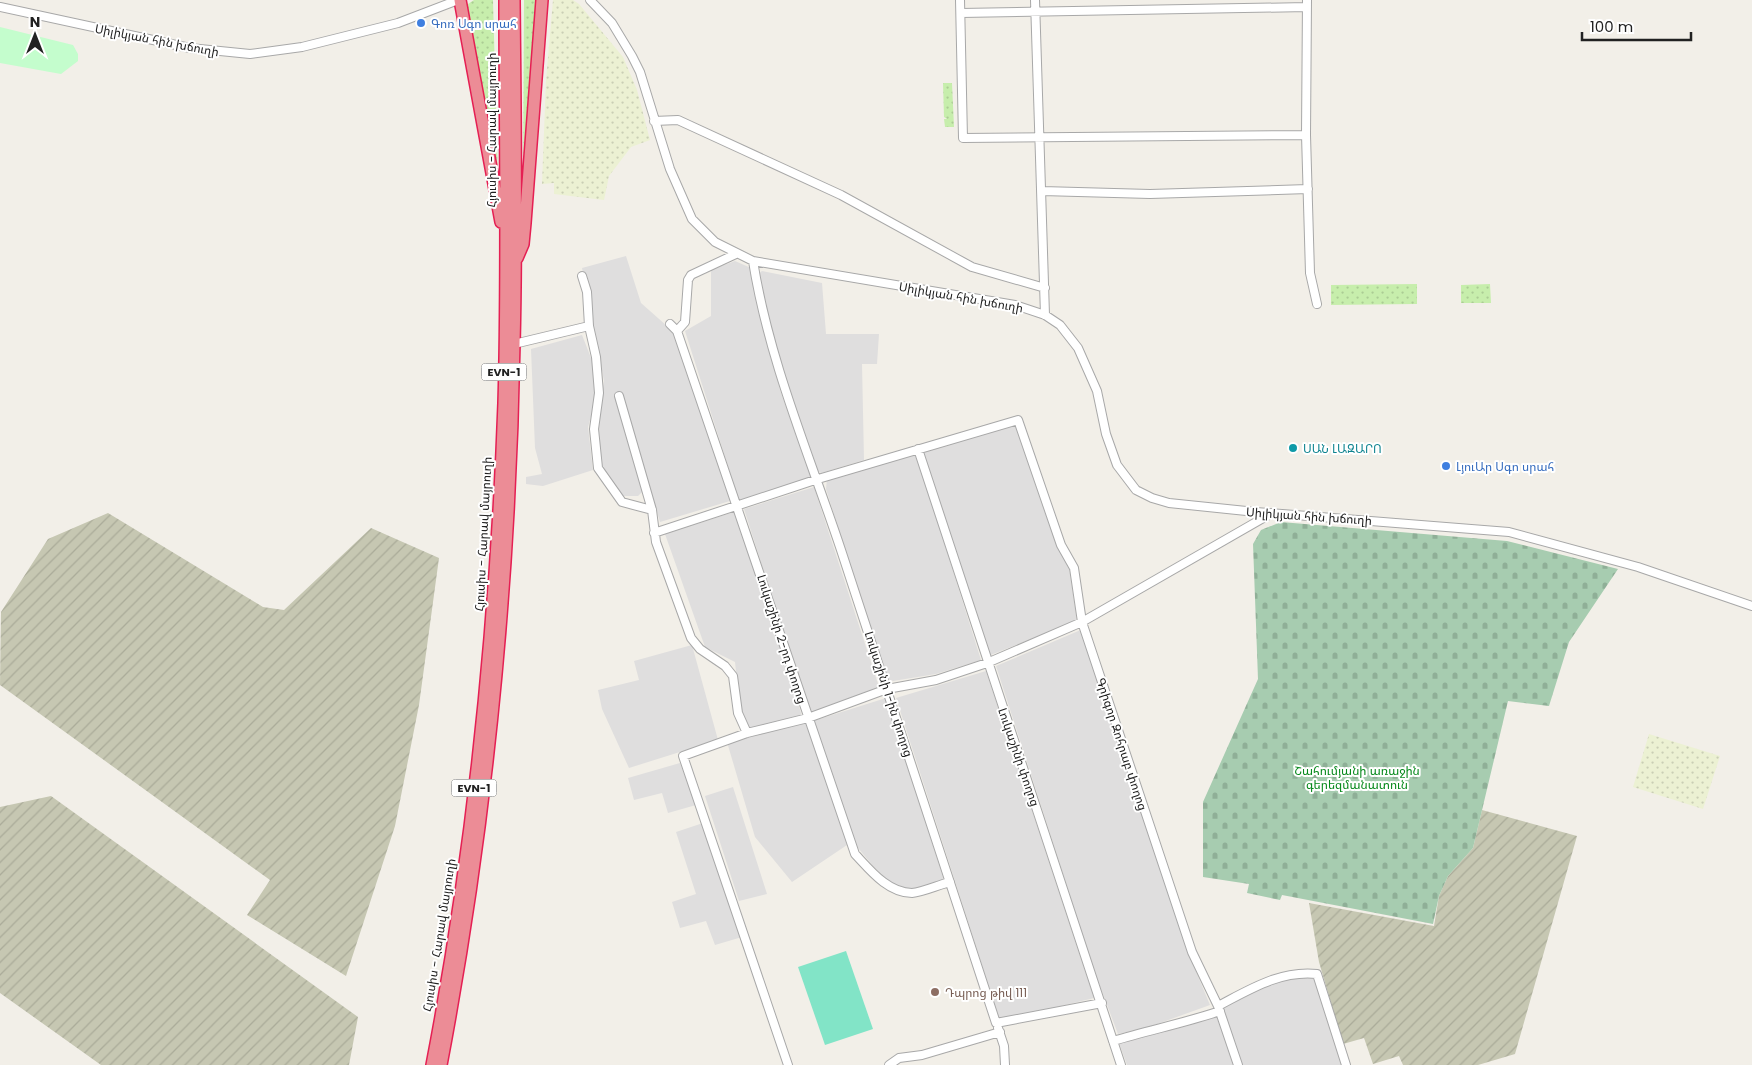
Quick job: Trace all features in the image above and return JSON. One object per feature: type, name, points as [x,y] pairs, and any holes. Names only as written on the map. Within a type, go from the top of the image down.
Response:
[{"type":"highway","points":[[459,0],[499,215],[505,235]]},
{"type":"highway","name":"Հյուսիս - Հարավ մայրուղի","points":[[441,1065],[470,893],[492,710],[505,557],[514,344],[515,264],[509,16],[505,0]]},
{"type":"highway","name":"Հյուսիս - Հարավ մայրուղի","points":[[432,1065],[451,956],[467,844],[489,648],[504,402],[509,16],[514,0]]},
{"type":"highway","points":[[515,264],[524,237],[542,0]]},
{"type":"street","name":"Սիլիկյան հին խճուղի","points":[[0,7],[190,48],[250,54],[302,47],[398,23],[459,0]]},
{"type":"street","name":"Սիլիկյան հին խճուղի","points":[[590,0],[612,23],[632,56],[670,169],[692,218],[715,242],[753,262],[1015,305],[1045,315],[1060,325],[1078,348],[1097,391],[1106,434],[1117,465],[1136,490],[1152,498],[1169,503],[1509,532],[1638,567],[1752,606]]},
{"type":"street","points":[[960,0],[963,138],[1306,135]]},
{"type":"street","points":[[1035,0],[1041,136],[1045,315]]},
{"type":"street","points":[[961,13],[1307,4],[1306,135],[1310,273],[1318,304]]},
{"type":"street","points":[[654,121],[678,120],[842,195],[972,267],[1045,288]]},
{"type":"street","points":[[1042,191],[1150,194],[1308,189]]},
{"type":"street","points":[[677,331],[685,322],[688,280],[691,275],[736,254]]},
{"type":"street","name":"Լուկաշինի 1-ին փողոց","points":[[753,262],[760,301],[779,374],[818,479],[1000,1032],[1004,1046],[1005,1065]]},
{"type":"street","points":[[582,276],[587,292],[590,326],[596,357],[599,393],[594,429],[598,468],[622,502],[652,510]]},
{"type":"street","name":"Լուկաշինի 2-րդ փողոց","points":[[670,324],[677,331],[855,854],[884,883],[897,889],[912,893],[950,882]]},
{"type":"street","points":[[514,344],[590,326]]},
{"type":"street","points":[[619,396],[652,510],[654,533],[691,638],[700,649],[725,666],[733,676],[738,713],[747,733]]},
{"type":"street","name":"Գրիգոր Զոհրաբ փողոց","points":[[918,449],[1018,420],[1061,545],[1074,568],[1082,622],[1192,952],[1219,1008],[1238,1065]]},
{"type":"street","points":[[654,533],[818,479],[918,449]]},
{"type":"street","name":"Լուկաշինի փողոց","points":[[918,449],[1121,1065]]},
{"type":"street","points":[[788,1065],[683,756],[747,733],[808,718],[887,689],[936,680],[988,663],[1082,622],[1272,513]]},
{"type":"street","points":[[1114,1041],[1161,1027],[1180,1025],[1219,1008],[1266,981],[1302,972],[1317,974],[1346,1065]]},
{"type":"street","points":[[996,1024],[1102,1003]]},
{"type":"street","points":[[889,1065],[899,1058],[922,1055],[1000,1032]]},
{"type":"shaded area","points":[[553,0],[573,0],[579,4],[623,57],[637,90],[650,140],[631,147],[609,176],[604,200],[554,194],[554,183],[542,184],[546,80]]},
{"type":"shaded area","points":[[626,256],[641,303],[676,334],[730,501],[660,522],[621,394],[643,491],[638,496],[622,496],[601,465],[597,427],[604,381],[582,268]]},
{"type":"shaded area","points":[[735,261],[751,268],[780,390],[811,477],[739,501],[685,331],[711,316],[711,270]]},
{"type":"shaded area","points":[[762,271],[822,283],[826,334],[879,334],[877,364],[862,364],[864,460],[821,473],[817,470],[782,373],[758,274]]},
{"type":"shaded area","points":[[582,335],[595,368],[596,399],[588,427],[593,470],[543,486],[526,484],[526,477],[542,474],[535,448],[531,349]]},
{"type":"shaded area","points":[[1015,425],[1050,527],[1069,567],[1077,621],[988,656],[923,452]]},
{"type":"shaded area","points":[[916,453],[981,660],[936,674],[893,681],[885,678],[826,489],[827,479]]},
{"type":"shaded area","points":[[814,487],[879,687],[809,713],[744,509]]},
{"type":"shaded area","points":[[737,511],[802,716],[750,729],[740,709],[735,662],[705,647],[665,534]]},
{"type":"shaded area","points":[[108,513],[263,607],[284,610],[371,528],[439,558],[419,705],[395,826],[346,976],[247,915],[270,880],[0,685],[1,612],[48,539]]},
{"type":"shaded area","points":[[1083,629],[1190,957],[1210,1005],[1149,1027],[1118,1034],[1095,973],[996,666]]},
{"type":"shaded area","points":[[692,645],[718,740],[629,768],[602,709],[598,690],[639,680],[634,661]]},
{"type":"shaded area","points":[[986,671],[1094,998],[1000,1021],[896,698]]},
{"type":"shaded area","points":[[886,698],[944,880],[910,891],[891,883],[873,866],[854,843],[813,721]]},
{"type":"shaded area","points":[[807,721],[847,845],[792,882],[755,837],[727,742]]},
{"type":"shaded area","points":[[1649,734],[1720,756],[1703,809],[1633,787]]},
{"type":"shaded area","points":[[680,763],[696,805],[668,813],[662,793],[634,800],[628,778]]},
{"type":"shaded area","points":[[733,787],[767,894],[739,901],[705,796]]},
{"type":"shaded area","points":[[51,796],[358,1017],[349,1065],[101,1065],[0,993],[0,807]]},
{"type":"shaded area","points":[[1482,810],[1577,836],[1515,1054],[1478,1065],[1403,1065],[1399,1056],[1373,1064],[1364,1038],[1343,1044],[1319,962],[1309,903],[1434,926],[1439,896],[1448,876],[1473,848]]},
{"type":"shaded area","points":[[703,823],[742,937],[715,945],[706,921],[680,928],[672,902],[696,894],[676,832]]},
{"type":"shaded area","points":[[1312,973],[1342,1065],[1242,1065],[1222,1005],[1269,983]]},
{"type":"shaded area","points":[[1218,1016],[1234,1065],[1127,1065],[1119,1043]]},
{"type":"green space","points":[[474,0],[493,0],[498,183],[468,19],[468,4]]},
{"type":"green space","points":[[524,0],[539,0],[523,194]]},
{"type":"green space","points":[[0,27],[73,45],[78,54],[78,61],[61,74],[0,63]]},
{"type":"green space","points":[[943,83],[952,83],[954,127],[945,127],[944,119],[947,119],[944,117]]},
{"type":"green space","points":[[1417,284],[1417,304],[1331,305],[1331,285]]},
{"type":"green space","points":[[1490,284],[1491,303],[1461,303],[1461,285]]},
{"type":"green space","name":"Շահումյանի առաջին գերեզմանատուն","points":[[1281,522],[1507,541],[1618,569],[1569,642],[1549,706],[1508,701],[1473,848],[1448,876],[1439,896],[1433,924],[1282,895],[1280,900],[1247,893],[1249,884],[1203,877],[1203,802],[1258,679],[1253,544],[1261,530]]},
{"type":"green space","points":[[846,951],[873,1029],[825,1045],[798,967]]},
{"type":"place","name":"Գոռ Սգո սրահ","points":[[421,23]]},
{"type":"place","name":"ՍԱՆ ԼԱԶԱՐՈ","points":[[1293,448]]},
{"type":"place","name":"ԼյուԱր Սգո սրահ","points":[[1446,466]]},
{"type":"place","name":"Դպրոց թիվ 111","points":[[935,992]]}]
